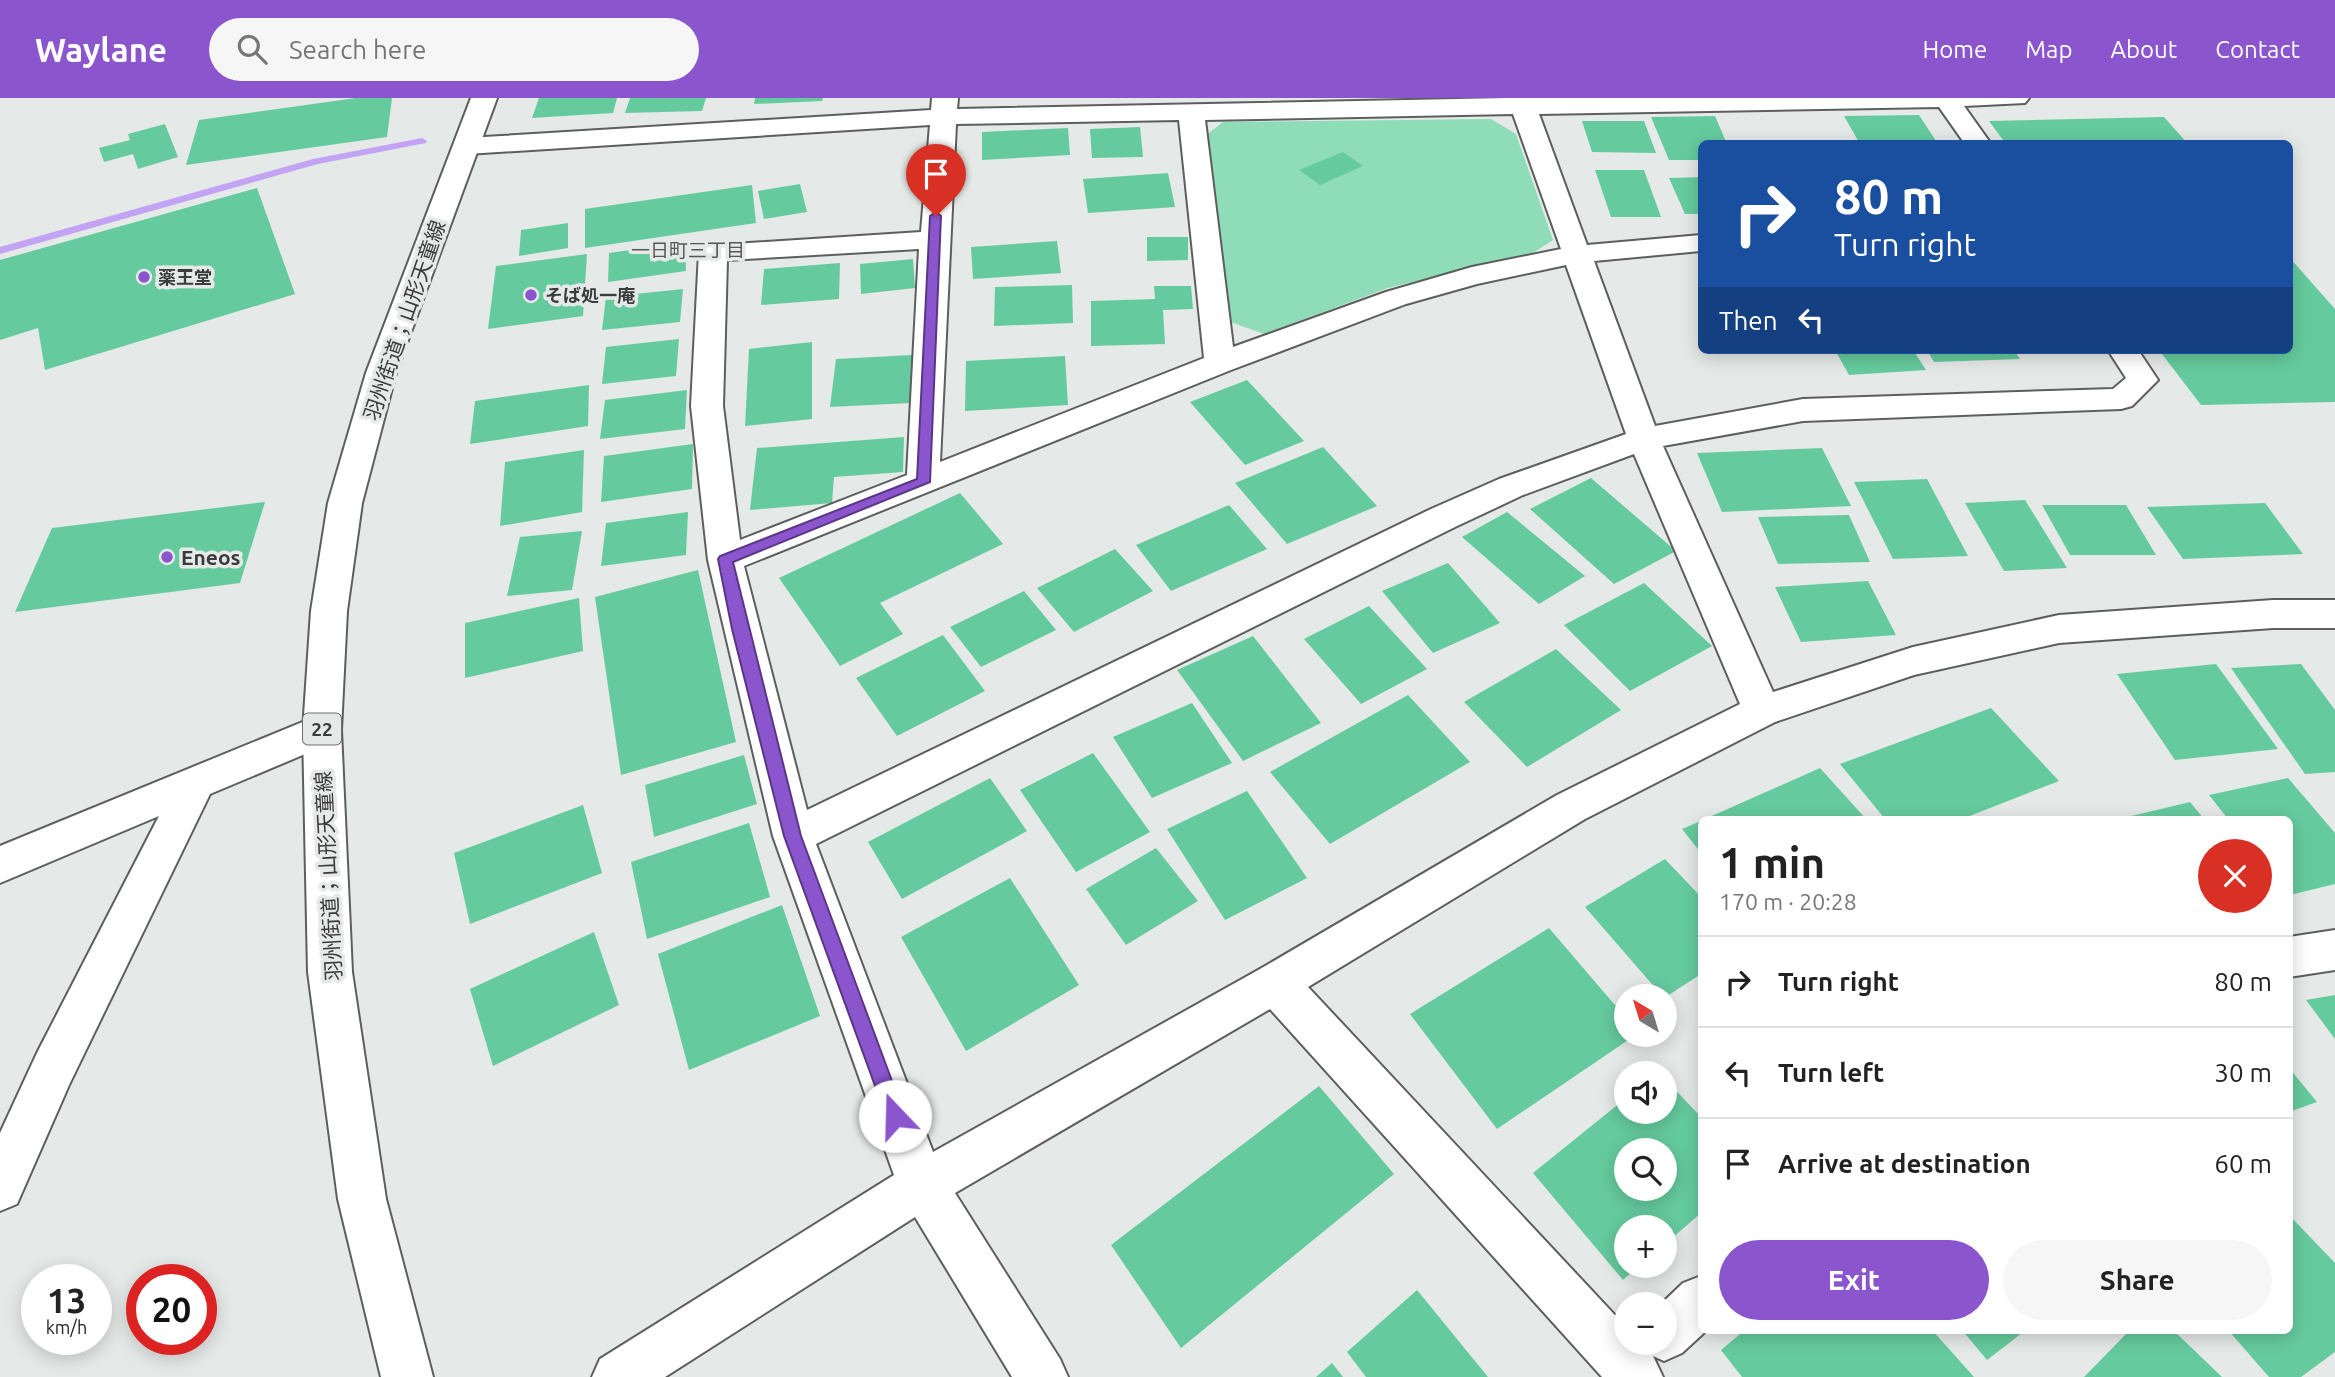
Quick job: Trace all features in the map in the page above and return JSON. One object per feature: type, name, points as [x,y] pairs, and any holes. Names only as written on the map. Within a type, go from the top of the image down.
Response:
[{"type":"main road","name":"羽州街道；山形天童線","points":[[407,1377],[362,1199],[330,972],[322,730],[328,611],[345,503],[381,373],[484,98]]},
{"type":"main road","points":[[467,146],[721,119],[944,107],[1191,112],[1521,102],[2016,98]]},
{"type":"main road","points":[[1946,99],[1975,140]]},
{"type":"main road","points":[[1521,102],[1644,439],[1762,711]]},
{"type":"main road","points":[[923,482],[934,240],[944,107]]},
{"type":"main road","points":[[1191,112],[1220,363]]},
{"type":"main road","points":[[934,240],[713,252],[707,406],[725,559],[740,629],[793,836],[922,1185],[1042,1377]]},
{"type":"main road","points":[[725,559],[1220,363],[1396,298],[1472,276],[1577,254],[1698,243]]},
{"type":"main road","points":[[793,836],[1511,487],[1644,439],[1803,410],[2121,399],[2143,380],[2126,354]]},
{"type":"main road","points":[[618,1377],[922,1185],[1275,983],[1572,807],[1762,711],[1913,661],[2059,629],[2273,614],[2335,614]]},
{"type":"main road","points":[[0,865],[322,730]]},
{"type":"main road","points":[[0,1187],[53,1069],[196,783]]},
{"type":"main road","points":[[2293,956],[2335,950]]},
{"type":"main road","points":[[1275,983],[1614,1323]]},
{"type":"main road","points":[[1677,1325],[1698,1304]]},
{"type":"green space","points":[[1491,119],[1516,134],[1553,240],[1533,253],[1388,288],[1264,334],[1228,321],[1205,136],[1223,122]]},
{"type":"building","points":[[356,98],[392,98],[387,137],[186,165],[199,120]]},
{"type":"building","points":[[539,98],[617,98],[613,113],[532,118]]},
{"type":"building","points":[[630,98],[706,98],[702,111],[625,113]]},
{"type":"building","points":[[755,98],[823,98],[822,101],[754,104]]},
{"type":"building","points":[[1919,115],[1935,140],[1858,140],[1844,116]]},
{"type":"building","points":[[1715,116],[1725,140],[1698,140],[1698,160],[1669,160],[1651,117]]},
{"type":"building","points":[[2164,117],[2184,140],[2003,140],[1989,121]]},
{"type":"building","points":[[1582,121],[1644,121],[1656,153],[1592,152]]},
{"type":"building","points":[[165,124],[178,157],[138,169],[133,154],[104,162],[99,148],[130,140],[128,134]]},
{"type":"building","points":[[1140,127],[1143,157],[1092,158],[1090,129]]},
{"type":"building","points":[[1068,128],[1070,155],[982,160],[982,132]]},
{"type":"building","points":[[1343,152],[1363,166],[1320,185],[1299,170]]},
{"type":"building","points":[[1595,170],[1644,170],[1661,217],[1611,217]]},
{"type":"building","points":[[1168,173],[1175,207],[1088,213],[1083,179]]},
{"type":"building","points":[[1698,177],[1698,214],[1685,214],[1669,178]]},
{"type":"building","points":[[800,184],[807,212],[764,219],[758,191]]},
{"type":"building","points":[[752,185],[756,223],[585,248],[585,209]]},
{"type":"building","name":"薬王堂","points":[[257,188],[295,294],[45,370],[38,328],[0,340],[0,260]]},
{"type":"building","points":[[568,223],[568,248],[519,256],[521,230]]},
{"type":"building","points":[[1147,237],[1188,237],[1188,260],[1147,261]]},
{"type":"building","points":[[1057,241],[1061,273],[973,279],[971,247]]},
{"type":"building","points":[[685,242],[686,271],[608,282],[609,253]]},
{"type":"building","points":[[587,254],[583,316],[488,329],[496,266]]},
{"type":"building","points":[[913,259],[915,288],[861,294],[860,264]]},
{"type":"building","points":[[2293,262],[2335,309],[2335,402],[2201,405],[2162,354],[2293,354]]},
{"type":"building","points":[[840,263],[839,299],[761,305],[764,269]]},
{"type":"building","points":[[1072,285],[1073,323],[994,326],[995,287]]},
{"type":"building","points":[[1154,286],[1191,286],[1193,309],[1163,310],[1165,344],[1091,346],[1091,301],[1155,299]]},
{"type":"building","points":[[683,289],[680,322],[602,330],[606,297]]},
{"type":"building","points":[[679,339],[676,376],[602,384],[606,347]]},
{"type":"building","points":[[812,342],[812,419],[745,426],[749,349]]},
{"type":"building","points":[[1837,354],[1916,354],[1926,370],[1849,375]]},
{"type":"building","points":[[1929,354],[2017,354],[2020,359],[1934,362]]},
{"type":"building","points":[[912,355],[910,403],[830,407],[836,359]]},
{"type":"building","points":[[1065,356],[1068,405],[965,411],[966,361]]},
{"type":"building","points":[[1247,380],[1304,441],[1245,465],[1190,402]]},
{"type":"building","points":[[589,385],[588,426],[470,444],[475,401]]},
{"type":"building","points":[[687,390],[685,429],[600,439],[605,400]]},
{"type":"building","points":[[904,437],[903,472],[834,477],[832,503],[750,510],[757,448]]},
{"type":"building","points":[[693,444],[692,489],[601,502],[604,456]]},
{"type":"building","points":[[1323,447],[1377,506],[1287,544],[1235,483]]},
{"type":"building","points":[[1822,448],[1851,506],[1722,512],[1697,453]]},
{"type":"building","points":[[584,450],[582,512],[500,526],[505,462]]},
{"type":"building","points":[[1591,478],[1676,551],[1614,584],[1530,509]]},
{"type":"building","points":[[1927,479],[1968,556],[1893,559],[1854,482]]},
{"type":"building","points":[[960,493],[1003,544],[880,603],[903,634],[840,666],[779,578]]},
{"type":"building","points":[[2025,500],[2067,568],[2004,571],[1965,503]]},
{"type":"building","points":[[265,502],[240,583],[15,612],[52,528]]},
{"type":"building","points":[[2265,503],[2303,554],[2183,559],[2147,507]]},
{"type":"building","points":[[1229,505],[1267,549],[1171,591],[1136,545]]},
{"type":"building","points":[[2042,505],[2126,505],[2156,555],[2070,555]]},
{"type":"building","points":[[688,512],[686,555],[601,566],[606,523]]},
{"type":"building","points":[[1507,512],[1585,576],[1539,604],[1462,537]]},
{"type":"building","points":[[1849,515],[1870,562],[1778,564],[1758,517]]},
{"type":"building","points":[[582,531],[572,590],[507,596],[520,537]]},
{"type":"building","points":[[1115,549],[1153,591],[1074,632],[1037,588]]},
{"type":"building","points":[[1448,563],[1500,623],[1433,653],[1382,591]]},
{"type":"building","points":[[698,570],[736,742],[621,775],[595,597]]},
{"type":"building","points":[[1868,581],[1896,635],[1801,642],[1775,587]]},
{"type":"building","points":[[1644,583],[1712,646],[1630,691],[1564,625]]},
{"type":"building","points":[[1024,591],[1056,630],[981,667],[950,627]]},
{"type":"building","points":[[579,598],[583,651],[465,678],[465,623]]},
{"type":"building","points":[[1369,606],[1427,669],[1361,704],[1304,639]]},
{"type":"building","points":[[943,635],[985,691],[897,736],[856,678]]},
{"type":"building","points":[[1253,636],[1321,723],[1243,761],[1177,670]]},
{"type":"building","points":[[1556,649],[1621,710],[1527,767],[1464,702]]},
{"type":"building","points":[[2216,664],[2278,749],[2175,760],[2117,674]]},
{"type":"building","points":[[2301,664],[2335,710],[2335,772],[2305,774],[2231,668]]},
{"type":"building","points":[[1408,695],[1470,762],[1330,844],[1270,772]]},
{"type":"building","points":[[1192,703],[1232,763],[1152,798],[1113,737]]},
{"type":"building","points":[[1991,708],[2059,781],[1970,816],[1883,816],[1840,764]]},
{"type":"building","points":[[1093,753],[1150,832],[1076,872],[1020,790]]},
{"type":"building","points":[[744,755],[757,804],[654,837],[645,785]]},
{"type":"building","points":[[1820,768],[1863,816],[1712,816]]},
{"type":"building","points":[[990,778],[1027,831],[902,899],[868,842]]},
{"type":"building","points":[[2288,778],[2335,833],[2335,884],[2293,894],[2293,816],[2226,816],[2209,795]]},
{"type":"building","points":[[1247,791],[1307,878],[1225,920],[1167,829]]},
{"type":"building","points":[[2190,802],[2202,816],[2131,816]]},
{"type":"building","points":[[583,805],[602,873],[470,924],[454,853]]},
{"type":"building","points":[[1698,822],[1698,849],[1682,829]]},
{"type":"building","points":[[749,823],[770,897],[647,939],[631,862]]},
{"type":"building","points":[[1156,848],[1198,901],[1126,945],[1086,889]]},
{"type":"building","points":[[1665,859],[1698,894],[1698,976],[1677,990],[1677,984],[1652,984],[1585,907]]},
{"type":"building","points":[[1010,878],[1079,985],[966,1051],[901,937]]},
{"type":"building","points":[[782,905],[820,1016],[689,1070],[658,954]]},
{"type":"building","points":[[1549,928],[1614,1004],[1614,1047],[1618,1047],[1497,1129],[1410,1014]]},
{"type":"building","points":[[594,932],[619,1005],[493,1066],[470,989]]},
{"type":"building","points":[[2335,995],[2335,1039],[2306,1000]]},
{"type":"building","points":[[2293,1073],[2317,1102],[2293,1111]]},
{"type":"building","points":[[1319,1086],[1394,1174],[1181,1348],[1111,1245]]},
{"type":"building","points":[[1677,1092],[1698,1114],[1698,1216],[1677,1234],[1677,1215],[1614,1215],[1614,1269],[1533,1173],[1614,1108],[1614,1124],[1677,1124]]},
{"type":"building","points":[[2293,1219],[2335,1263],[2335,1352],[2301,1377],[2269,1377],[2231,1334],[2293,1334]]},
{"type":"building","points":[[1417,1290],[1488,1377],[1366,1377],[1347,1352]]},
{"type":"building","points":[[1740,1334],[1936,1334],[1974,1377],[1742,1377],[1721,1350]]},
{"type":"building","points":[[1965,1334],[2021,1334],[1987,1360]]},
{"type":"building","points":[[2126,1334],[2177,1334],[2222,1377],[2084,1377]]},
{"type":"building","points":[[1332,1363],[1343,1377],[1316,1377]]},
{"type":"waterway","points":[[0,251],[317,161],[422,141]]},
{"type":"place","name":"薬王堂","points":[[144,277]]},
{"type":"place","name":"そば処一庵","points":[[531,295]]},
{"type":"place","name":"Eneos","points":[[167,557]]},
{"type":"district","name":"一日町三丁目","points":[[688,250]]},
{"type":"route","points":[[895,1116],[793,836],[740,629],[725,559],[923,482],[936,216]]}]
